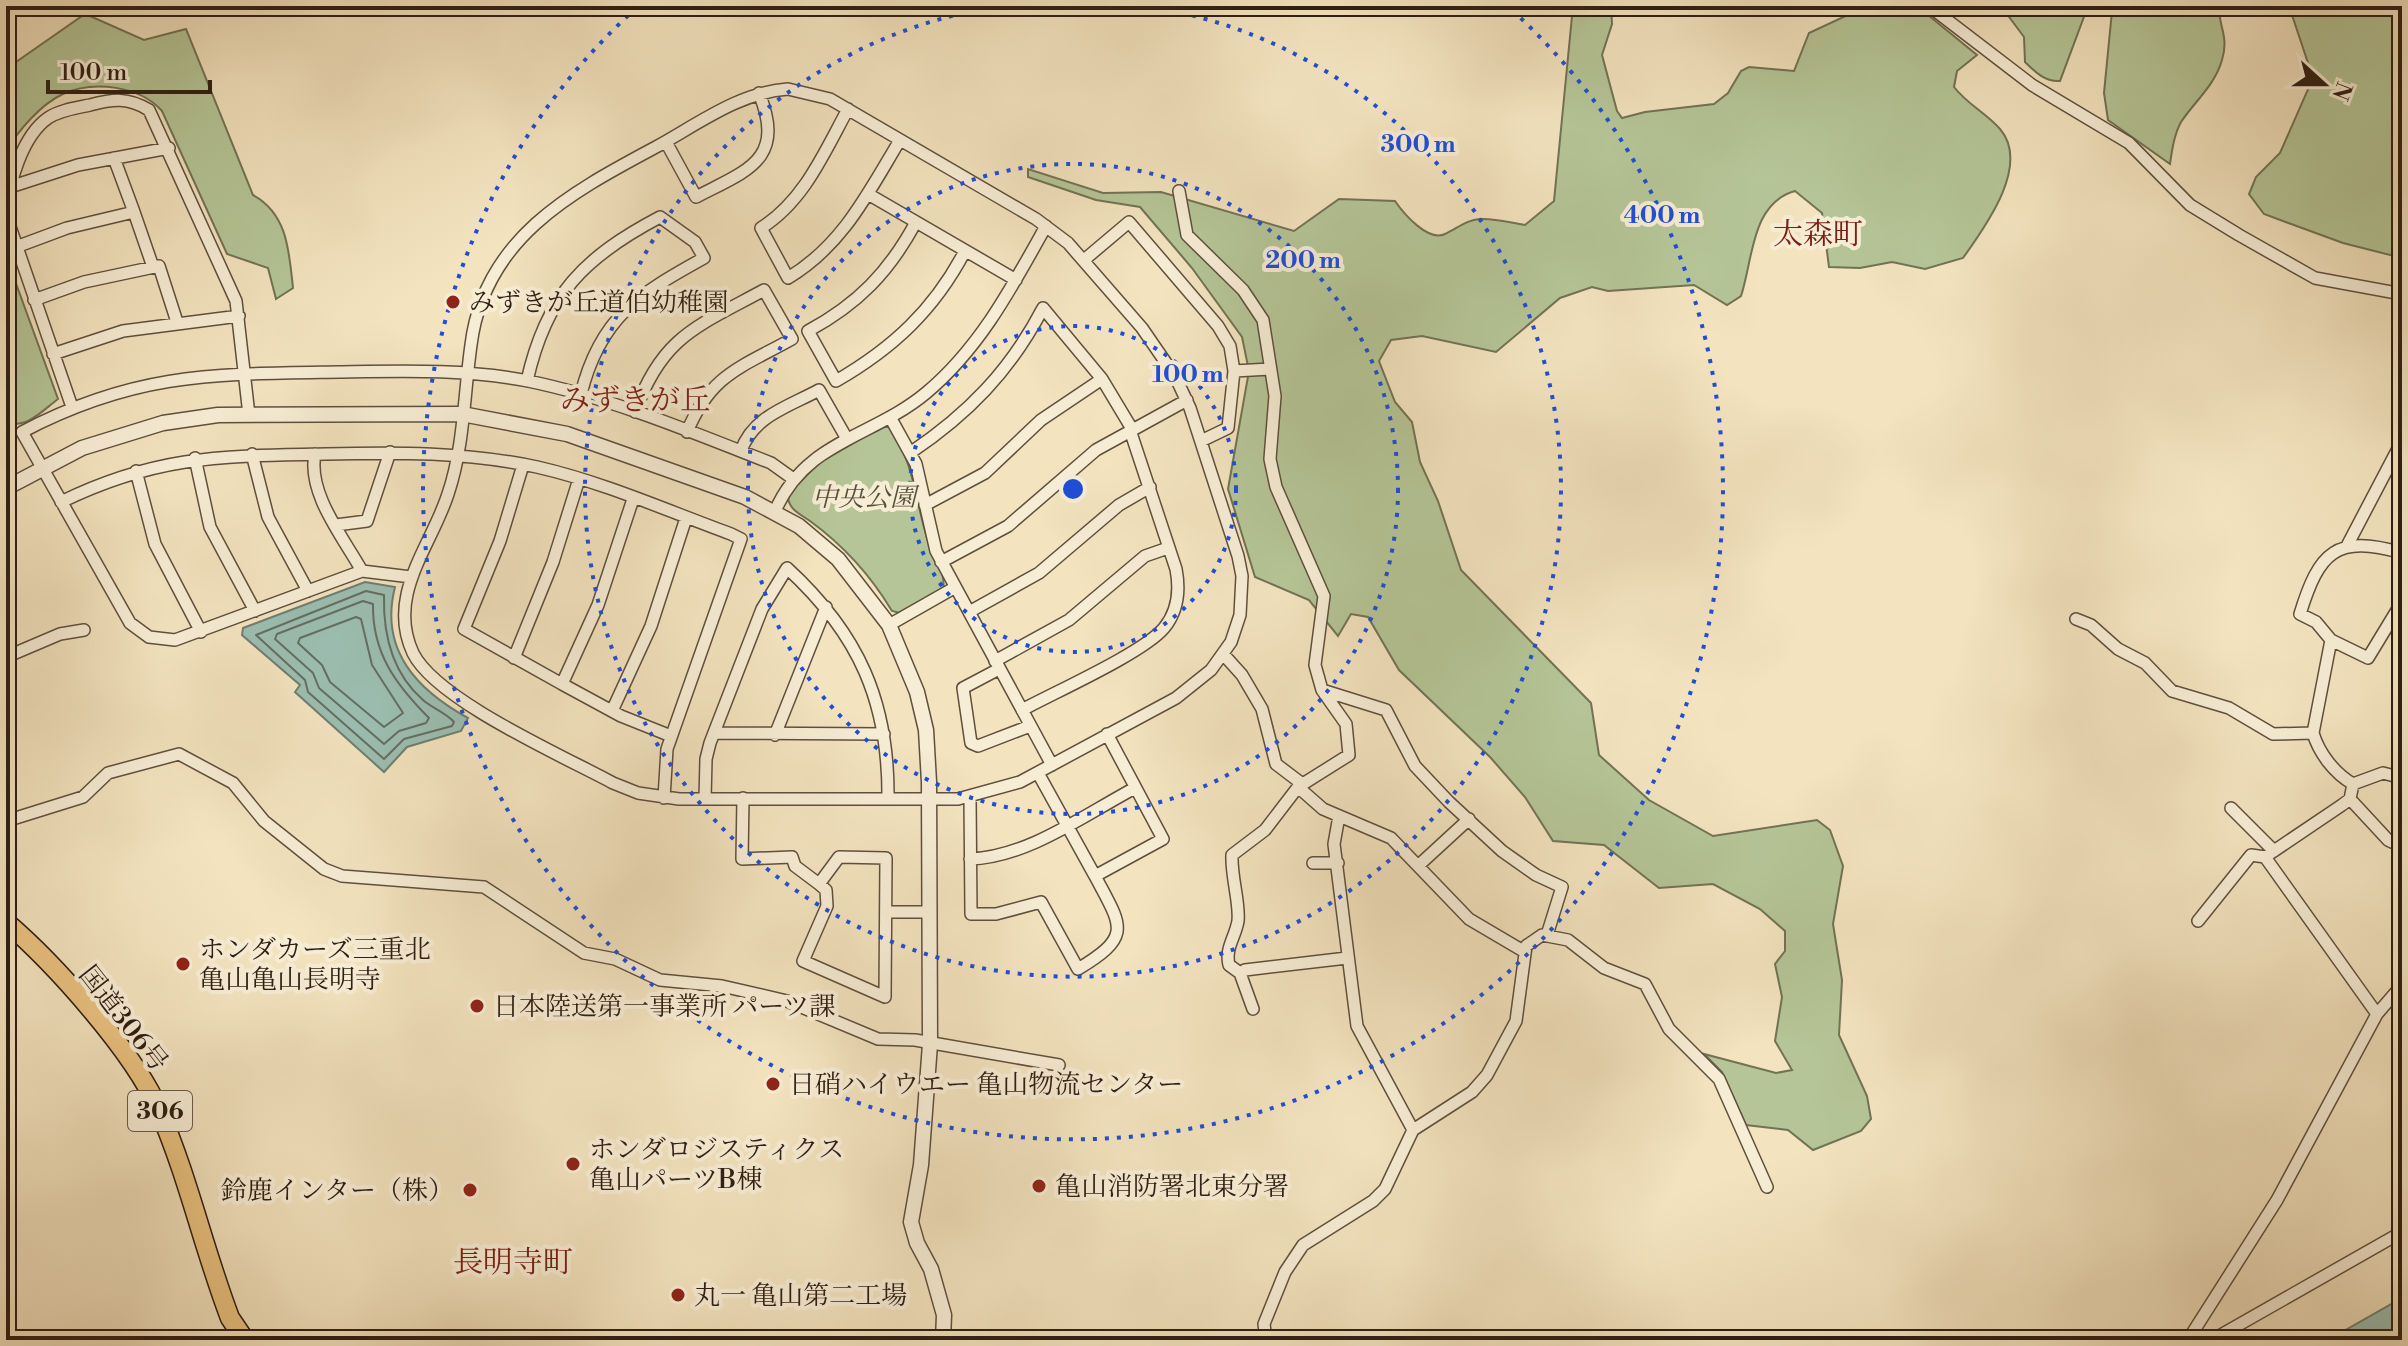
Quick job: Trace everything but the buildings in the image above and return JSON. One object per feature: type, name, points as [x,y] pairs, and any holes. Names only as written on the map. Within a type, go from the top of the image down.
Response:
[{"type":"highway","name":"国道306号","points":[[6,922],[92,1014],[139,1070],[159,1110],[230,1318],[245,1340]]},
{"type":"street","points":[[1929,6],[2032,85],[2129,143],[2190,205],[2227,228],[2315,278],[2402,294]]},
{"type":"street","points":[[799,89],[848,109],[1046,226],[1084,260],[1164,358],[1187,400],[1242,576],[1240,615],[1224,655],[1189,690],[1003,789],[970,797],[929,800],[705,799],[664,798],[613,783],[441,688],[425,672],[408,638],[404,605],[411,577],[448,496],[458,454],[474,325],[499,267],[522,236],[560,201],[759,93],[799,89]]},
{"type":"street","points":[[666,142],[693,199],[748,170],[763,154],[770,125],[759,93]]},
{"type":"street","points":[[72,407],[6,214],[10,187],[29,140],[43,122],[60,113],[111,99],[127,99],[149,110],[232,289],[239,316],[249,415]]},
{"type":"street","points":[[848,109],[799,195],[778,217],[761,228],[788,278],[825,252],[868,194],[900,140]]},
{"type":"street","points":[[10,187],[43,175],[169,148]]},
{"type":"street","points":[[114,158],[153,267]]},
{"type":"street","points":[[1179,191],[1187,235],[1249,296],[1263,320],[1275,396],[1270,459],[1276,487],[1324,596],[1315,665],[1322,690],[1346,724],[1349,755],[1299,785],[1265,830],[1232,855],[1231,885],[1238,920],[1227,953],[1229,965],[1240,973],[1253,1009]]},
{"type":"street","points":[[868,194],[1016,280]]},
{"type":"street","points":[[16,247],[67,228],[134,212]]},
{"type":"street","points":[[527,381],[544,322],[569,284],[604,249],[660,217],[695,242],[704,258],[649,288],[614,320],[595,352],[581,394]]},
{"type":"street","points":[[916,222],[896,258],[872,288],[839,314],[808,331],[836,381],[894,344],[921,318],[965,251]]},
{"type":"street","points":[[1084,260],[1129,222],[1218,326],[1230,346],[1234,371],[1228,428],[1201,441]]},
{"type":"street","points":[[775,511],[792,478],[817,457],[923,396],[968,352],[1016,280],[1046,226]]},
{"type":"street","points":[[34,300],[84,282],[159,266],[177,322]]},
{"type":"street","points":[[635,412],[652,371],[674,344],[764,290],[792,339],[715,384],[700,402],[687,432]]},
{"type":"street","points":[[910,453],[950,426],[990,388],[1010,364],[1043,308],[1102,379],[1131,429],[1178,591],[1166,626],[1146,643],[1022,710]]},
{"type":"street","points":[[53,354],[123,331],[239,316]]},
{"type":"street","points":[[1234,371],[1270,369]]},
{"type":"street","points":[[411,577],[362,571],[201,632],[166,641],[149,637],[136,629],[22,432],[72,407],[176,378],[407,370],[527,381],[581,394],[741,451],[771,463],[792,478]]},
{"type":"street","points":[[925,505],[985,473],[1041,420],[1102,379]]},
{"type":"street","points":[[741,451],[747,433],[756,424],[819,390],[847,439]]},
{"type":"street","points":[[941,562],[1008,526],[1076,465],[1131,429],[1187,400]]},
{"type":"street","points":[[6,488],[82,448],[138,428],[192,418],[462,414],[541,427],[596,442],[775,511],[838,559],[889,625],[922,711],[929,757],[930,1044],[921,1165],[911,1222],[917,1243],[931,1269],[944,1315],[943,1340]]},
{"type":"street","points":[[890,417],[910,453],[941,562],[1052,765]]},
{"type":"street","points":[[2402,441],[2348,544],[2317,567],[2300,614],[2316,622],[2331,640],[2368,658],[2402,602]]},
{"type":"street","points":[[336,525],[367,521],[390,452]]},
{"type":"street","points":[[61,502],[136,471],[195,458],[252,454],[458,454],[579,479],[741,539],[671,736],[664,765],[664,798]]},
{"type":"street","points":[[252,454],[268,517],[308,591]]},
{"type":"street","points":[[315,454],[312,467],[318,486],[362,571]]},
{"type":"street","points":[[195,458],[210,527],[255,611]]},
{"type":"street","points":[[523,465],[500,541],[464,629],[612,711],[671,736]]},
{"type":"street","points":[[136,471],[155,544],[201,632]]},
{"type":"street","points":[[514,658],[553,562],[579,479]]},
{"type":"street","points":[[969,612],[1039,573],[1119,505],[1150,487]]},
{"type":"street","points":[[562,684],[598,605],[633,499]]},
{"type":"street","points":[[612,711],[651,626],[686,518]]},
{"type":"street","points":[[2348,544],[2402,553]]},
{"type":"street","points":[[1030,726],[978,746],[971,743],[963,688],[1069,620],[1145,556],[1168,548]]},
{"type":"street","points":[[705,799],[706,759],[714,733],[762,609],[787,568],[826,607],[859,656],[876,699],[884,734],[888,799]]},
{"type":"street","points":[[889,625],[954,588]]},
{"type":"street","points":[[775,735],[826,607]]},
{"type":"street","points":[[2076,619],[2091,625],[2118,649],[2145,663],[2172,691],[2229,708],[2273,734],[2313,733]]},
{"type":"street","points":[[6,657],[60,634],[84,630]]},
{"type":"street","points":[[2331,640],[2313,733],[2330,763],[2353,784]]},
{"type":"street","points":[[1224,655],[1242,675],[1262,709],[1276,764],[1323,809],[1391,838],[1469,919],[1525,952]]},
{"type":"street","points":[[1322,690],[1386,710],[1415,766],[1524,868],[1562,887],[1547,935]]},
{"type":"street","points":[[714,733],[884,734]]},
{"type":"street","points":[[1095,876],[1163,839],[1107,734]]},
{"type":"street","points":[[6,821],[83,797],[108,773],[179,754],[233,783],[264,821],[327,870],[342,876],[489,888],[584,953],[615,959],[648,977],[722,986],[787,1001],[875,1038],[1059,1065]]},
{"type":"street","points":[[970,797],[971,914],[996,914],[1041,902],[1078,969],[1106,952],[1117,934],[1115,914],[1038,773]]},
{"type":"street","points":[[2353,784],[2383,773],[2402,778]]},
{"type":"street","points":[[2198,921],[2251,855],[2269,854],[2350,799],[2353,784]]},
{"type":"street","points":[[970,859],[1013,851],[1135,788]]},
{"type":"street","points":[[743,798],[742,859],[792,857],[795,866],[826,890],[827,906],[803,961],[885,997],[886,858],[839,857],[819,884]]},
{"type":"street","points":[[2350,799],[2388,840],[2392,842],[2402,832]]},
{"type":"street","points":[[2231,808],[2269,854],[2377,1014]]},
{"type":"street","points":[[1339,816],[1334,844],[1357,1026],[1413,1130]]},
{"type":"street","points":[[1419,865],[1469,819]]},
{"type":"street","points":[[1313,863],[1338,863]]},
{"type":"street","points":[[887,912],[929,912]]},
{"type":"street","points":[[1266,1340],[1264,1324],[1285,1272],[1303,1245],[1373,1201],[1385,1189],[1413,1130],[1472,1092],[1487,1075],[1516,1021],[1529,941],[1547,935],[1568,940],[1604,968],[1645,984],[1669,1029],[1719,1079],[1767,1187]]},
{"type":"street","points":[[1240,973],[1347,958]]},
{"type":"street","points":[[2188,1340],[2277,1200],[2377,1014],[2402,985]]},
{"type":"street","points":[[2212,1340],[2402,1232]]},
{"type":"green space","points":[[1573,6],[1611,6],[1612,24],[1602,55],[1617,111],[1622,118],[1645,112],[1714,104],[1728,93],[1741,71],[1749,67],[1794,71],[1809,33],[1867,6],[1917,6],[1977,55],[1957,71],[1954,87],[2000,129],[2008,144],[2008,177],[2001,195],[1993,213],[1963,258],[1925,269],[1892,262],[1860,268],[1829,267],[1822,213],[1795,191],[1781,197],[1762,220],[1741,296],[1727,305],[1694,285],[1608,291],[1592,287],[1560,298],[1496,352],[1422,336],[1391,340],[1379,361],[1395,402],[1412,422],[1420,462],[1438,501],[1461,570],[1591,703],[1599,755],[1649,800],[1713,836],[1817,820],[1830,830],[1843,866],[1833,924],[1842,980],[1839,1035],[1867,1096],[1871,1119],[1861,1131],[1813,1150],[1788,1130],[1746,1125],[1722,1072],[1704,1054],[1776,1073],[1792,1070],[1775,1041],[1782,997],[1775,964],[1785,951],[1785,931],[1760,909],[1713,884],[1659,888],[1604,845],[1553,841],[1525,797],[1490,757],[1399,670],[1368,617],[1351,614],[1338,636],[1309,600],[1255,577],[1228,489],[1249,371],[1242,337],[1192,268],[1140,207],[1096,200],[1028,177],[1028,169],[1103,193],[1161,192],[1294,231],[1339,199],[1395,201],[1424,231],[1438,235],[1480,219],[1525,225],[1554,201]]},
{"type":"green space","points":[[2001,6],[2088,6],[2060,81],[2045,78],[2025,62],[2024,37]]},
{"type":"green space","points":[[2109,6],[2220,6],[2224,36],[2222,60],[2210,85],[2181,122],[2170,164],[2108,120],[2104,93],[2112,11]]},
{"type":"green space","points":[[2289,6],[2402,6],[2402,258],[2343,243],[2264,214],[2249,194],[2256,177],[2280,153],[2313,78]]},
{"type":"green space","points":[[82,16],[90,16],[144,40],[186,29],[253,195],[273,212],[285,235],[293,288],[276,299],[268,268],[227,254],[162,111],[142,96],[102,87],[88,87],[63,94],[46,104],[31,119],[6,151],[6,69]]},
{"type":"green space","points":[[6,256],[58,399],[34,417],[14,424],[6,423]]},
{"type":"green space","name":"中央公園","points":[[882,427],[889,427],[904,453],[927,538],[944,583],[943,590],[900,613],[892,611],[856,562],[834,540],[795,510],[788,499],[788,494],[819,463]]},
{"type":"water","points":[[365,582],[395,587],[392,630],[406,666],[433,695],[468,718],[461,731],[407,747],[384,772],[295,692],[300,685],[242,635],[243,628]]},
{"type":"water","points":[[2402,1298],[2402,1340],[2328,1340]]},
{"type":"place","name":"みずきが丘道伯幼稚園","points":[[453,302]]},
{"type":"place","name":"ホンダカーズ三重北 亀山亀山長明寺","points":[[183,964]]},
{"type":"place","name":"日本陸送第一事業所 パーツ課","points":[[477,1006]]},
{"type":"place","name":"日硝ハイウエー 亀山物流センター","points":[[773,1084]]},
{"type":"place","name":"ホンダロジスティクス 亀山パーツB棟","points":[[573,1164]]},
{"type":"place","name":"亀山消防署北東分署","points":[[1039,1186]]},
{"type":"place","name":"鈴鹿インター（株）","points":[[470,1190]]},
{"type":"place","name":"丸一 亀山第二工場","points":[[678,1295]]},
{"type":"district","name":"太森町","points":[[1818,234]]},
{"type":"district","name":"みずきが丘","points":[[635,400]]},
{"type":"district","name":"長明寺町","points":[[513,1262]]}]
